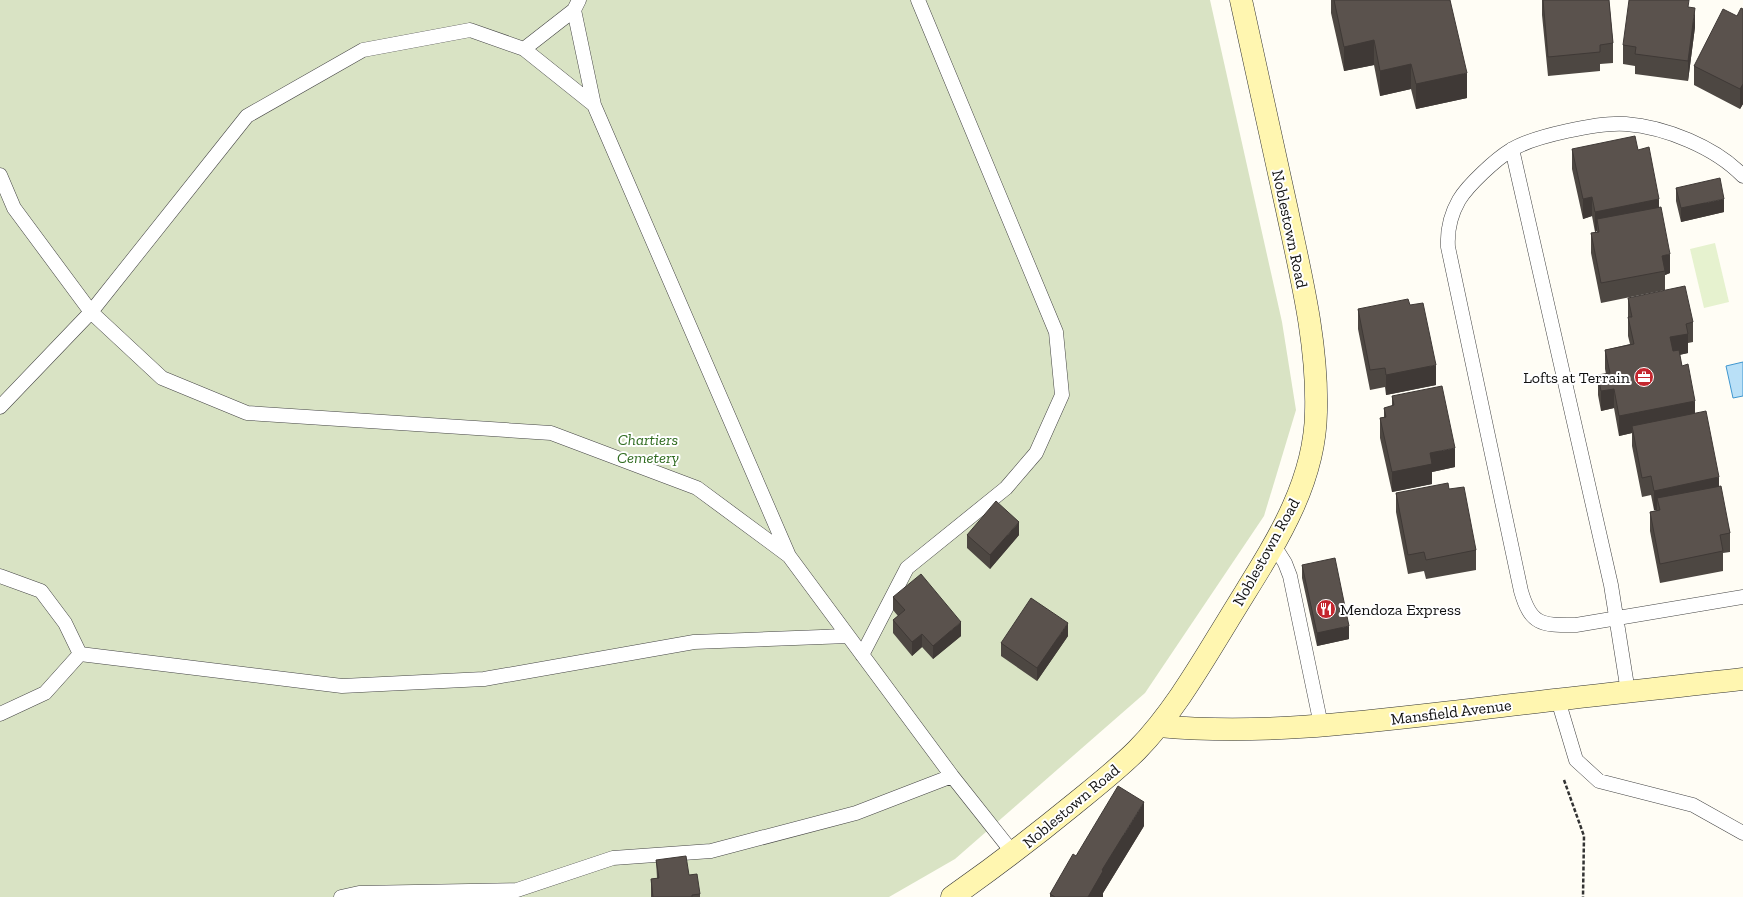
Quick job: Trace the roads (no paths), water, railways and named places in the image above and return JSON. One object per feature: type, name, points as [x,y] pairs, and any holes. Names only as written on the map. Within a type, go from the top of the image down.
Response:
[{"type":"main road","name":"Noblestown Road","points":[[952,897],[1013,853],[1103,780],[1135,752],[1159,726],[1199,667],[1273,544],[1299,494],[1311,455],[1316,414],[1315,372],[1310,329],[1294,240],[1241,0]]},
{"type":"main road","name":"Mansfield Avenue","points":[[1159,726],[1232,730],[1321,725],[1408,717],[1743,679]]},
{"type":"lane","points":[[862,655],[907,568],[1006,488],[1036,453],[1062,395],[1056,332],[918,0]]},
{"type":"lane","points":[[524,49],[577,5]]},
{"type":"lane","points":[[577,5],[594,105],[789,556],[952,776],[1013,853]]},
{"type":"lane","points":[[0,407],[90,312],[247,116],[363,50],[470,30],[524,49],[594,105]]},
{"type":"lane","points":[[1743,176],[1713,153],[1685,138],[1651,128],[1625,124],[1592,126],[1555,134],[1512,149],[1482,174],[1459,200],[1448,233],[1448,247],[1526,609],[1536,620],[1551,625],[1576,625],[1743,597]]},
{"type":"lane","points":[[1512,149],[1611,585],[1628,692]]},
{"type":"lane","points":[[2,183],[14,208],[90,312],[162,378],[247,413],[551,433],[697,488],[789,556]]},
{"type":"lane","points":[[1273,544],[1285,563],[1290,576],[1321,725]]},
{"type":"lane","points":[[0,576],[41,591],[65,622],[80,654]]},
{"type":"lane","points":[[80,654],[342,686],[484,679],[694,642],[848,636]]},
{"type":"lane","points":[[0,714],[45,693],[80,654]]},
{"type":"lane","points":[[1558,700],[1576,760],[1599,781],[1693,805],[1743,833]]},
{"type":"lane","points":[[341,897],[359,892],[517,890],[613,858],[711,851],[856,813],[952,776]]},
{"type":"water","points":[[1743,362],[1743,396],[1733,398],[1726,366]]},
{"type":"place","name":"Lofts at Terrain","points":[[1644,377]]},
{"type":"place","name":"Mendoza Express","points":[[1326,609]]},
{"type":"park label","name":"Chartiers Cemetery","points":[[648,448]]}]
